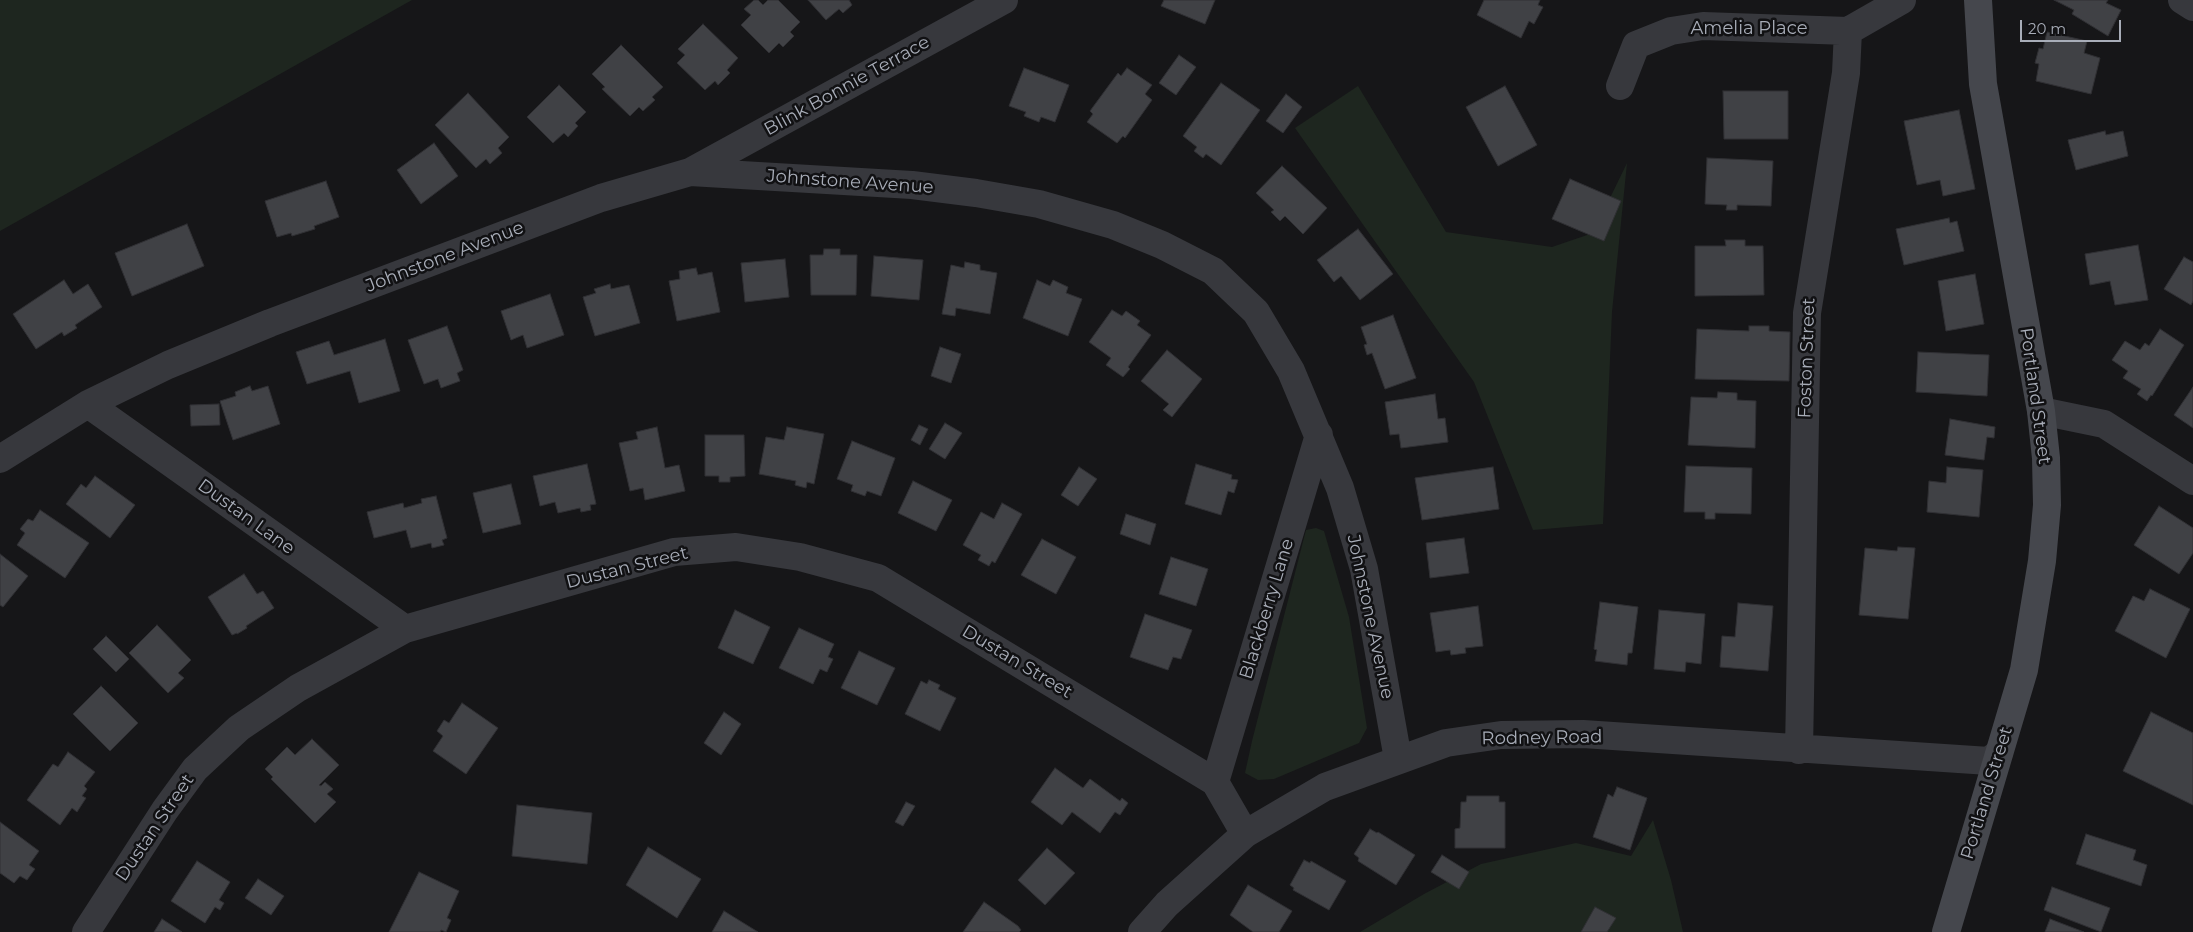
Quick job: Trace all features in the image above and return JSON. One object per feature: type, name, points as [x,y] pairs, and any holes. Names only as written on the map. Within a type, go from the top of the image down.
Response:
[{"type":"main road","name":"Portland Street","points":[[1946,932],[2024,670],[2042,561],[2047,505],[2046,458],[2041,411],[1983,84],[1978,0]]},
{"type":"street","name":"Blink Bonnie Terrace","points":[[690,172],[1004,0]]},
{"type":"street","points":[[1848,31],[1902,0]]},
{"type":"street","points":[[2182,0],[2193,7]]},
{"type":"street","name":"Amelia Place","points":[[1620,86],[1636,46],[1671,31],[1703,26],[1848,31]]},
{"type":"street","name":"Foston Street","points":[[1799,750],[1806,313],[1846,73],[1848,31]]},
{"type":"street","name":"Johnstone Avenue","points":[[0,459],[88,404],[168,364],[270,323],[601,198],[690,172],[912,185],[976,193],[1039,204],[1113,225],[1162,244],[1213,271],[1256,312],[1291,371],[1340,488],[1364,569],[1398,759]]},
{"type":"street","name":"Dustan Lane","points":[[88,404],[404,629]]},
{"type":"street","points":[[2041,411],[2104,424],[2193,481]]},
{"type":"street","name":"Blackberry Lane","points":[[1215,782],[1319,436]]},
{"type":"street","name":"Dustan Street","points":[[86,932],[164,810],[196,769],[239,728],[298,688],[404,629],[674,552],[736,547],[800,557],[878,578],[1215,782],[1245,834]]},
{"type":"street","name":"Rodney Road","points":[[1142,932],[1167,904],[1245,834],[1324,787],[1446,743],[1501,735],[1582,734],[1799,750],[1989,761],[1999,753]]},
{"type":"shaded area","points":[[0,0],[412,0],[0,231]]},
{"type":"shaded area","points":[[1358,86],[1446,232],[1552,247],[1593,233],[1627,163],[1612,312],[1603,524],[1533,530],[1474,382],[1295,128]]},
{"type":"shaded area","points":[[1316,528],[1324,531],[1349,617],[1367,728],[1359,743],[1274,779],[1258,780],[1245,773],[1252,741],[1306,530]]},
{"type":"shaded area","points":[[1653,820],[1671,880],[1683,932],[1360,932],[1424,894],[1481,864],[1576,843],[1631,856]]},
{"type":"building","points":[[754,0],[758,0],[763,5],[768,0],[778,0],[800,22],[790,32],[794,36],[783,47],[779,43],[769,53],[741,25],[751,15],[744,9]]},
{"type":"building","points":[[808,0],[849,0],[852,5],[843,13],[839,9],[826,20]]},
{"type":"building","points":[[1164,0],[1215,0],[1205,24],[1161,6]]},
{"type":"building","points":[[1484,0],[1540,0],[1538,5],[1543,7],[1534,24],[1529,21],[1521,38],[1477,15]]},
{"type":"building","points":[[2054,0],[2108,0],[2106,3],[2121,10],[2108,36],[2072,14],[2074,10]]},
{"type":"building","points":[[703,24],[738,58],[727,70],[730,73],[718,85],[715,81],[705,90],[677,63],[685,55],[678,49]]},
{"type":"building","points":[[2047,32],[2087,41],[2084,53],[2100,58],[2091,94],[2036,81],[2039,64],[2035,63],[2039,48],[2043,49]]},
{"type":"building","points":[[621,45],[663,87],[652,97],[655,100],[643,111],[639,107],[630,116],[602,89],[605,87],[592,74]]},
{"type":"building","points":[[1179,55],[1196,67],[1176,95],[1159,83]]},
{"type":"building","points":[[1024,68],[1069,85],[1055,122],[1041,117],[1039,122],[1024,116],[1026,112],[1009,106]]},
{"type":"building","points":[[1127,68],[1152,85],[1145,94],[1152,100],[1125,138],[1123,136],[1117,143],[1087,122],[1093,114],[1090,111],[1118,73],[1121,76]]},
{"type":"building","points":[[1221,83],[1260,110],[1221,165],[1206,154],[1203,158],[1194,151],[1197,147],[1183,136]]},
{"type":"building","points":[[559,85],[586,112],[575,123],[578,126],[568,137],[564,133],[553,143],[527,117]]},
{"type":"building","points":[[1505,86],[1537,145],[1498,166],[1466,107]]},
{"type":"building","points":[[1723,91],[1788,91],[1788,139],[1724,139]]},
{"type":"building","points":[[468,93],[509,137],[498,148],[502,153],[490,164],[486,159],[476,168],[435,125]]},
{"type":"building","points":[[1286,94],[1302,107],[1283,133],[1266,121]]},
{"type":"building","points":[[1959,110],[1975,189],[1943,196],[1940,180],[1917,185],[1904,121]]},
{"type":"building","points":[[2105,131],[2106,135],[2123,131],[2128,156],[2076,170],[2068,140]]},
{"type":"building","points":[[434,143],[458,176],[421,204],[397,170]]},
{"type":"building","points":[[1707,158],[1773,161],[1771,206],[1737,205],[1737,210],[1726,210],[1727,205],[1705,204]]},
{"type":"building","points":[[1282,166],[1327,208],[1303,234],[1285,216],[1280,221],[1271,212],[1274,210],[1256,193]]},
{"type":"building","points":[[1570,179],[1621,201],[1604,241],[1552,219]]},
{"type":"building","points":[[326,181],[339,217],[314,226],[315,229],[292,236],[291,233],[277,237],[265,201]]},
{"type":"building","points":[[1949,218],[1950,223],[1957,221],[1964,251],[1904,265],[1896,229]]},
{"type":"building","points":[[187,224],[204,266],[132,296],[115,253]]},
{"type":"building","points":[[1358,229],[1393,274],[1360,300],[1341,276],[1334,282],[1317,260]]},
{"type":"building","points":[[1725,240],[1745,240],[1745,246],[1763,246],[1764,295],[1695,296],[1695,246],[1726,246]]},
{"type":"building","points":[[2138,245],[2148,300],[2115,305],[2110,281],[2090,285],[2085,254]]},
{"type":"building","points":[[824,249],[840,249],[840,255],[857,255],[856,295],[811,295],[810,255],[823,255]]},
{"type":"building","points":[[874,256],[923,260],[919,300],[871,296]]},
{"type":"building","points":[[2184,257],[2193,262],[2193,301],[2191,305],[2164,289]]},
{"type":"building","points":[[785,259],[789,297],[745,302],[741,263]]},
{"type":"building","points":[[965,262],[980,265],[980,270],[997,273],[990,314],[956,308],[955,316],[942,314],[951,265],[964,268]]},
{"type":"building","points":[[696,268],[698,275],[712,272],[720,312],[677,321],[669,281],[680,279],[679,271]]},
{"type":"building","points":[[1975,274],[1984,324],[1946,331],[1938,281]]},
{"type":"building","points":[[64,280],[73,294],[88,284],[102,307],[75,325],[77,328],[64,336],[62,332],[36,349],[13,314]]},
{"type":"building","points":[[1037,280],[1050,286],[1053,280],[1068,287],[1066,293],[1082,299],[1068,336],[1023,318]]},
{"type":"building","points":[[610,284],[611,289],[629,285],[640,323],[595,336],[583,297],[596,293],[594,289]]},
{"type":"building","points":[[550,294],[564,335],[527,348],[523,335],[511,340],[501,311]]},
{"type":"building","points":[[1112,310],[1122,316],[1126,311],[1140,321],[1137,325],[1151,335],[1123,377],[1106,365],[1111,358],[1089,342]]},
{"type":"building","points":[[1393,315],[1416,378],[1385,389],[1372,353],[1367,355],[1364,345],[1367,344],[1361,327]]},
{"type":"building","points":[[447,326],[463,370],[457,373],[460,381],[441,388],[438,379],[424,384],[408,340]]},
{"type":"building","points":[[1749,326],[1769,326],[1769,331],[1790,332],[1789,381],[1695,379],[1697,329],[1749,331]]},
{"type":"building","points":[[2160,329],[2184,345],[2147,401],[2137,394],[2141,389],[2123,378],[2128,371],[2112,360],[2125,341],[2140,350],[2145,343],[2149,346]]},
{"type":"building","points":[[385,339],[400,391],[359,403],[350,371],[307,384],[296,352],[329,341],[334,355]]},
{"type":"building","points":[[940,347],[961,354],[951,383],[931,376]]},
{"type":"building","points":[[1167,350],[1202,379],[1172,417],[1163,410],[1169,404],[1141,381]]},
{"type":"building","points":[[1918,352],[1989,355],[1987,396],[1916,392]]},
{"type":"building","points":[[250,386],[252,391],[268,386],[280,424],[233,440],[220,401],[236,396],[235,392]]},
{"type":"building","points":[[2193,387],[2193,428],[2174,415]]},
{"type":"building","points":[[1718,392],[1737,393],[1737,400],[1756,401],[1755,448],[1688,445],[1691,397],[1717,398]]},
{"type":"building","points":[[1435,394],[1438,419],[1445,418],[1448,442],[1401,448],[1399,434],[1390,435],[1385,402]]},
{"type":"building","points":[[219,404],[220,425],[191,426],[190,405]]},
{"type":"building","points":[[1950,419],[1995,427],[1994,438],[1987,437],[1984,460],[1945,455]]},
{"type":"building","points":[[945,423],[962,433],[945,459],[929,449]]},
{"type":"building","points":[[919,425],[928,429],[920,445],[911,440]]},
{"type":"building","points":[[657,427],[665,468],[679,465],[685,491],[645,500],[643,488],[630,491],[619,443],[638,439],[636,432]]},
{"type":"building","points":[[787,427],[824,434],[814,484],[807,482],[806,488],[795,485],[796,481],[759,474],[766,437],[784,440]]},
{"type":"building","points":[[705,435],[744,435],[745,476],[730,477],[730,482],[719,482],[719,476],[705,476]]},
{"type":"building","points":[[852,441],[895,458],[881,496],[867,491],[865,496],[851,491],[853,485],[837,479]]},
{"type":"building","points":[[587,464],[596,504],[590,505],[591,510],[581,512],[580,508],[558,513],[555,502],[540,506],[533,476]]},
{"type":"building","points":[[1196,464],[1232,475],[1231,479],[1238,480],[1234,493],[1228,491],[1221,515],[1185,504]]},
{"type":"building","points":[[1686,466],[1752,468],[1751,514],[1715,513],[1715,519],[1705,519],[1705,512],[1684,512]]},
{"type":"building","points":[[1079,467],[1097,479],[1078,506],[1061,495]]},
{"type":"building","points":[[1493,467],[1499,509],[1422,520],[1415,478]]},
{"type":"building","points":[[1947,467],[1983,470],[1979,517],[1927,512],[1929,481],[1946,483]]},
{"type":"building","points":[[95,476],[135,505],[110,538],[66,504],[81,484],[86,488]]},
{"type":"building","points":[[913,481],[952,500],[936,531],[898,513]]},
{"type":"building","points":[[511,484],[521,524],[483,533],[473,493]]},
{"type":"building","points":[[436,496],[447,538],[442,540],[444,545],[432,548],[431,543],[411,548],[406,530],[374,538],[367,512],[403,503],[404,508],[422,503],[421,499]]},
{"type":"building","points":[[1002,503],[1022,514],[995,563],[992,561],[989,566],[978,560],[981,555],[963,545],[981,512],[994,519]]},
{"type":"building","points":[[2159,506],[2193,528],[2193,553],[2179,574],[2134,545]]},
{"type":"building","points":[[40,510],[89,543],[65,578],[17,545],[25,533],[20,529],[28,519],[33,521]]},
{"type":"building","points":[[1126,514],[1156,524],[1150,545],[1120,534]]},
{"type":"building","points":[[1464,538],[1469,573],[1430,578],[1426,543]]},
{"type":"building","points":[[1042,539],[1076,557],[1056,594],[1021,575]]},
{"type":"building","points":[[1898,547],[1915,548],[1908,619],[1859,615],[1865,548],[1897,551]]},
{"type":"building","points":[[0,554],[28,576],[3,607],[0,605]]},
{"type":"building","points":[[1171,557],[1208,569],[1196,606],[1159,594]]},
{"type":"building","points":[[244,574],[257,594],[263,591],[274,608],[246,626],[247,628],[232,635],[208,597]]},
{"type":"building","points":[[2150,589],[2190,609],[2166,658],[2115,631],[2133,596],[2144,601]]},
{"type":"building","points":[[1600,602],[1638,607],[1632,653],[1628,653],[1627,665],[1595,661],[1597,650],[1594,649]]},
{"type":"building","points":[[1738,603],[1773,606],[1768,671],[1720,667],[1722,636],[1735,637]]},
{"type":"building","points":[[1478,606],[1483,646],[1465,648],[1466,653],[1451,655],[1450,650],[1436,652],[1430,613]]},
{"type":"building","points":[[735,610],[770,627],[753,664],[718,648]]},
{"type":"building","points":[[1659,610],[1705,614],[1701,664],[1686,662],[1685,672],[1654,669]]},
{"type":"building","points":[[1145,614],[1192,630],[1181,659],[1173,657],[1168,670],[1130,657]]},
{"type":"building","points":[[157,625],[191,660],[178,673],[184,678],[168,693],[129,653]]},
{"type":"building","points":[[799,628],[834,644],[828,657],[833,659],[827,672],[820,669],[813,684],[779,668]]},
{"type":"building","points":[[106,636],[129,659],[116,672],[93,649]]},
{"type":"building","points":[[859,651],[895,668],[877,705],[841,688]]},
{"type":"building","points":[[929,680],[940,685],[938,689],[956,698],[940,731],[905,714],[921,681],[927,684]]},
{"type":"building","points":[[101,686],[138,723],[110,751],[73,714]]},
{"type":"building","points":[[462,703],[498,728],[466,774],[433,751],[443,736],[437,731],[444,720],[449,723]]},
{"type":"building","points":[[724,712],[741,724],[721,755],[704,743]]},
{"type":"building","points":[[2151,712],[2193,733],[2193,805],[2123,771]]},
{"type":"building","points":[[312,739],[339,765],[319,785],[321,786],[325,782],[333,789],[327,794],[336,802],[315,823],[271,779],[273,777],[265,769],[287,747],[295,755]]},
{"type":"building","points":[[68,752],[95,772],[84,786],[87,789],[82,796],[86,798],[77,812],[72,808],[60,825],[27,800],[53,764],[58,767]]},
{"type":"building","points":[[1055,768],[1083,788],[1090,779],[1120,801],[1122,798],[1128,803],[1120,815],[1115,812],[1100,833],[1072,812],[1062,825],[1031,802]]},
{"type":"building","points":[[1617,787],[1647,798],[1630,850],[1593,837],[1608,794],[1613,797]]},
{"type":"building","points":[[1467,796],[1499,796],[1499,802],[1505,802],[1505,848],[1455,848],[1455,829],[1460,828],[1461,802],[1466,802]]},
{"type":"building","points":[[906,802],[915,806],[903,826],[895,822]]},
{"type":"building","points":[[517,805],[592,813],[587,864],[512,856]]},
{"type":"building","points":[[0,822],[39,851],[29,865],[35,869],[27,880],[20,876],[14,883],[0,873]]},
{"type":"building","points":[[1370,829],[1415,855],[1396,885],[1358,861],[1359,858],[1354,854]]},
{"type":"building","points":[[2086,834],[2136,850],[2133,860],[2147,865],[2141,886],[2076,864]]},
{"type":"building","points":[[648,847],[701,879],[677,918],[626,885]]},
{"type":"building","points":[[1047,848],[1075,873],[1045,905],[1018,880]]},
{"type":"building","points":[[1442,855],[1469,872],[1459,889],[1431,872]]},
{"type":"building","points":[[1304,860],[1310,863],[1311,861],[1346,881],[1329,910],[1293,890],[1294,888],[1290,885]]},
{"type":"building","points":[[197,861],[230,882],[219,900],[224,903],[220,910],[215,907],[205,923],[171,901]]},
{"type":"building","points":[[419,872],[459,891],[447,918],[451,920],[446,932],[441,930],[440,932],[389,932]]},
{"type":"building","points":[[258,879],[284,896],[271,915],[245,898]]},
{"type":"building","points":[[1248,885],[1292,911],[1279,932],[1253,932],[1230,915]]},
{"type":"building","points":[[2052,887],[2110,908],[2101,932],[2044,910]]},
{"type":"building","points":[[984,902],[1021,930],[1019,932],[963,932]]},
{"type":"building","points":[[1595,907],[1616,918],[1607,932],[1581,932]]},
{"type":"building","points":[[724,911],[758,932],[712,932]]},
{"type":"building","points":[[162,919],[182,932],[154,932]]},
{"type":"building","points":[[2050,919],[2084,932],[2045,932]]}]
